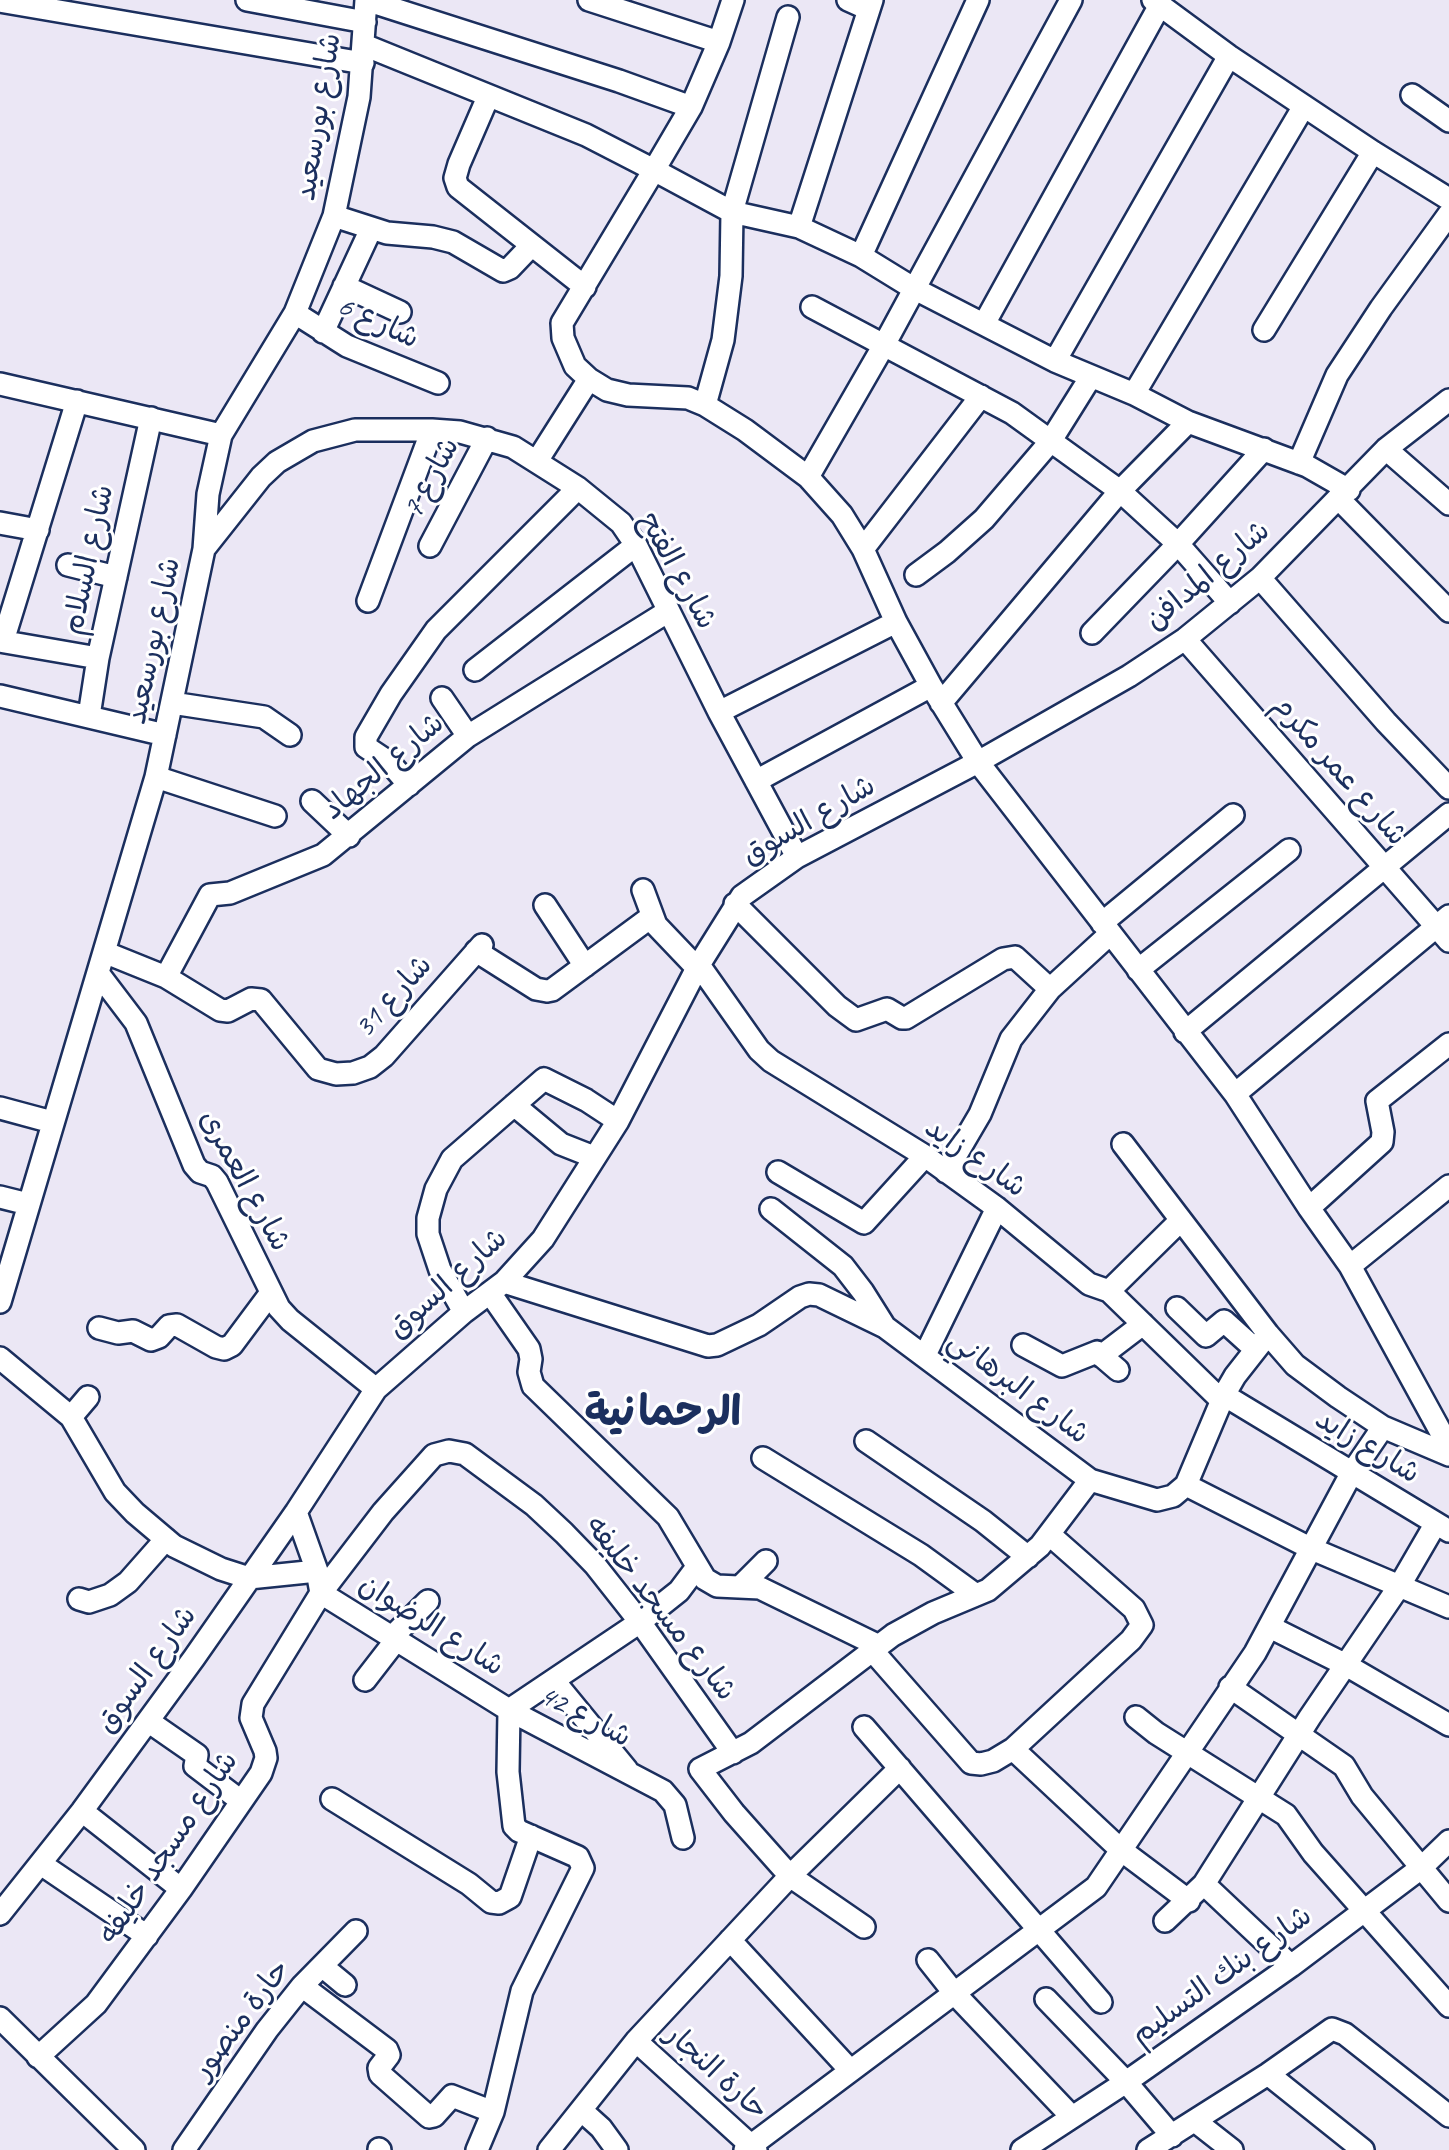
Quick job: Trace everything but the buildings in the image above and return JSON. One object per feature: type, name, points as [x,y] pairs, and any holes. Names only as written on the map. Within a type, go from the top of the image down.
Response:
[{"type":"street","points":[[247,0],[365,22]]},
{"type":"street","points":[[366,0],[620,81],[691,107]]},
{"type":"street","name":"شارع بورسعيد","points":[[0,1302],[156,777],[204,549],[208,494],[221,435],[295,313],[334,216],[353,135],[363,54],[366,0]]},
{"type":"street","points":[[589,0],[719,42]]},
{"type":"street","points":[[733,0],[719,42],[691,107],[562,323],[567,351],[575,366],[589,379],[607,390],[628,395],[688,398],[705,405],[745,430],[808,477],[842,515],[863,549],[896,622],[936,695],[978,762],[1235,1094],[1309,1208],[1350,1266],[1449,1447]]},
{"type":"street","points":[[799,227],[870,4],[848,0]]},
{"type":"street","points":[[861,256],[978,0]]},
{"type":"street","points":[[808,477],[884,345],[1071,0]]},
{"type":"street","points":[[0,1],[363,54],[586,135],[732,212],[799,227],[861,256],[913,288],[1090,378],[1134,394],[1188,422],[1264,448],[1299,463],[1344,494],[1449,611]]},
{"type":"street","points":[[984,324],[1157,2],[1229,56],[1373,152],[1449,199]]},
{"type":"street","points":[[705,405],[723,340],[731,276],[732,212],[788,17]]},
{"type":"street","points":[[1055,361],[1229,56]]},
{"type":"street","points":[[1412,95],[1449,121]]},
{"type":"street","points":[[488,98],[459,164],[455,182],[461,193],[585,287]]},
{"type":"street","points":[[1134,394],[1304,106]]},
{"type":"street","points":[[1264,330],[1373,152]]},
{"type":"street","points":[[1299,463],[1337,375],[1381,308],[1449,214]]},
{"type":"street","points":[[334,216],[371,229],[453,242],[503,271],[510,268],[531,246]]},
{"type":"street","points":[[323,332],[371,229]]},
{"type":"street","points":[[344,286],[400,312]]},
{"type":"street","points":[[812,307],[1012,413],[1120,491],[1178,544],[1230,603]]},
{"type":"street","name":"شارع 6","points":[[295,313],[347,346],[438,383]]},
{"type":"street","points":[[916,575],[947,552],[984,519],[1050,441],[1090,378]]},
{"type":"street","points":[[537,461],[589,379]]},
{"type":"street","points":[[0,384],[221,435]]},
{"type":"street","points":[[863,549],[981,396]]},
{"type":"street","name":"شارع المدافن","points":[[978,762],[1129,676],[1185,639],[1260,578],[1386,449],[1449,400]]},
{"type":"street","points":[[77,401],[2,641],[98,658]]},
{"type":"street","name":"شارع السلام","points":[[89,716],[98,658],[151,418]]},
{"type":"street","points":[[756,781],[936,695],[1120,491],[1188,422]]},
{"type":"street","name":"شارع الفتح","points":[[204,549],[261,477],[294,450],[313,441],[354,430],[432,430],[487,438],[513,447],[578,488],[621,523],[636,545],[667,612],[797,857]]},
{"type":"street","points":[[368,601],[432,430]]},
{"type":"street","name":"شارع 7","points":[[430,546],[487,438]]},
{"type":"street","points":[[1092,633],[1178,544],[1264,448]]},
{"type":"street","points":[[1386,449],[1449,504]]},
{"type":"street","points":[[409,785],[390,764],[366,747],[366,737],[391,694],[436,630],[578,488]]},
{"type":"street","points":[[0,523],[38,530]]},
{"type":"street","points":[[475,670],[636,545]]},
{"type":"street","points":[[68,565],[116,577]]},
{"type":"street","points":[[1260,578],[1386,722],[1449,788]]},
{"type":"street","name":"شارع الجهاد","points":[[166,977],[210,895],[230,893],[261,879],[295,869],[324,855],[468,736],[667,612]]},
{"type":"street","points":[[719,712],[896,622]]},
{"type":"street","name":"شارع عمر مكرم","points":[[1185,639],[1384,870],[1445,928]]},
{"type":"street","points":[[0,696],[165,735]]},
{"type":"street","points":[[442,698],[468,736]]},
{"type":"street","points":[[172,703],[264,717],[290,735]]},
{"type":"street","name":"شارع السوق","points":[[0,1914],[82,1811],[148,1721],[296,1512],[376,1389],[464,1312],[497,1287],[543,1239],[618,1121],[698,967],[735,904],[750,889],[797,857],[978,762]]},
{"type":"street","points":[[156,777],[275,816]]},
{"type":"street","points":[[312,801],[349,836]]},
{"type":"street","points":[[1185,1032],[1449,814]]},
{"type":"street","points":[[946,1172],[980,1114],[1011,1040],[1050,989],[1106,928],[1233,815]]},
{"type":"street","points":[[1138,970],[1289,850]]},
{"type":"street","points":[[545,905],[585,966],[651,917],[644,890]]},
{"type":"street","points":[[735,904],[837,1006],[856,1020],[887,1009],[906,1018],[994,964],[1015,957],[1050,989]]},
{"type":"street","name":"شارع زايد","points":[[651,917],[698,967],[759,1050],[771,1061],[925,1156],[997,1208],[1089,1284],[1109,1291],[1223,1398],[1442,1527]]},
{"type":"street","points":[[1235,1094],[1445,928]]},
{"type":"street","name":"شارع 31","points":[[104,952],[166,977],[220,1010],[228,1011],[251,999],[261,1000],[318,1069],[336,1074],[353,1074],[370,1067],[384,1056],[479,948],[541,991],[552,990],[585,966]]},
{"type":"street","name":"شارع العمرى","points":[[98,973],[136,1023],[194,1165],[200,1172],[212,1176],[217,1182],[270,1294],[290,1320],[376,1389]]},
{"type":"street","points":[[1309,1208],[1382,1142],[1383,1132],[1377,1101],[1449,1044]]},
{"type":"street","points":[[464,1312],[432,1250],[428,1234],[431,1207],[442,1175],[452,1159],[545,1079],[586,1100],[618,1121]]},
{"type":"street","points":[[514,1105],[561,1144],[594,1157]]},
{"type":"street","points":[[0,1108],[52,1122]]},
{"type":"street","points":[[1123,1144],[1261,1341]]},
{"type":"street","points":[[778,1172],[864,1223],[925,1156]]},
{"type":"street","points":[[1350,1266],[1449,1186]]},
{"type":"street","points":[[0,1197],[28,1204]]},
{"type":"street","points":[[925,1355],[997,1208]]},
{"type":"street","points":[[771,1209],[843,1266],[864,1292],[885,1327]]},
{"type":"street","points":[[1109,1291],[1179,1221]]},
{"type":"street","points":[[497,1287],[529,1349],[531,1359],[529,1372],[533,1386],[668,1517],[705,1579],[717,1586],[760,1588],[874,1647],[971,1763],[981,1764],[993,1761],[1013,1749],[1131,1640],[1142,1625],[1134,1609],[1050,1535]]},
{"type":"street","name":"شارع البرهاني","points":[[497,1287],[708,1346],[717,1345],[759,1325],[800,1297],[809,1294],[819,1295],[885,1327],[1090,1480],[1157,1500],[1173,1496],[1186,1485]]},
{"type":"street","points":[[99,1328],[118,1333],[133,1331],[151,1340],[159,1337],[169,1326],[177,1325],[216,1347],[224,1348],[232,1345],[270,1294]]},
{"type":"street","points":[[1177,1308],[1206,1336],[1224,1321],[1261,1341],[1383,1427],[1449,1455]]},
{"type":"street","points":[[1101,1356],[1143,1324]]},
{"type":"street","points":[[1261,1341],[1223,1398],[1186,1485],[1312,1549],[1449,1607]]},
{"type":"street","points":[[1023,1345],[1062,1366],[1096,1352],[1118,1370]]},
{"type":"street","points":[[0,1358],[70,1417],[115,1492],[135,1513],[166,1539],[221,1569],[249,1578],[317,1570]]},
{"type":"street","points":[[70,1417],[88,1397]]},
{"type":"street","points":[[751,2148],[850,2070],[1040,1931],[1096,1887],[1189,1752],[1270,1627],[1352,1474],[1383,1427]]},
{"type":"street","points":[[866,1442],[983,1521],[1028,1557]]},
{"type":"street","name":"شارع مسجد خليفه","points":[[38,2057],[96,2004],[181,1889],[261,1773],[266,1758],[250,1708],[321,1593],[383,1512],[434,1455],[449,1451],[465,1454],[534,1505],[595,1565],[640,1622],[733,1753]]},
{"type":"street","points":[[763,1458],[921,1556],[976,1596]]},
{"type":"street","points":[[864,1927],[790,1876],[734,1813],[700,1769],[733,1753],[811,1698],[874,1647],[933,1613],[988,1590],[1028,1557],[1050,1535],[1090,1480]]},
{"type":"street","points":[[296,1512],[317,1570],[321,1593]]},
{"type":"street","points":[[1165,1921],[1189,1901],[1204,1884],[1346,1665],[1442,1527]]},
{"type":"street","points":[[79,1599],[89,1602],[110,1594],[128,1582],[166,1539]]},
{"type":"street","points":[[741,1586],[766,1561]]},
{"type":"street","points":[[477,2150],[493,2112],[522,1991],[582,1875],[583,1868],[578,1857],[525,1834],[512,1818],[509,1710],[640,1622],[679,1591],[697,1567]]},
{"type":"street","name":"شارع الرضوان","points":[[321,1593],[509,1710]]},
{"type":"street","points":[[365,1680],[394,1639],[428,1601]]},
{"type":"street","points":[[1270,1627],[1346,1665],[1449,1725]]},
{"type":"street","name":"شارع 42","points":[[554,1681],[633,1777]]},
{"type":"street","points":[[1230,1687],[1344,1766],[1362,1796],[1449,1901]]},
{"type":"street","name":"شارع 42","points":[[509,1710],[663,1791],[675,1805],[683,1838]]},
{"type":"street","points":[[1136,1717],[1156,1733],[1291,1819],[1313,1853],[1366,1910],[1418,1974],[1449,2006]]},
{"type":"street","points":[[148,1721],[197,1755],[195,1766],[241,1802]]},
{"type":"street","points":[[864,1727],[1101,2002]]},
{"type":"street","points":[[1013,1749],[1122,1850],[1189,1901]]},
{"type":"street","points":[[549,2150],[636,2041],[790,1876],[900,1768]]},
{"type":"street","points":[[332,1799],[469,1884],[490,1902],[499,1903],[510,1897],[525,1834]]},
{"type":"street","points":[[82,1811],[181,1889]]},
{"type":"street","name":"شارع بنك التسليم","points":[[1022,2150],[1126,2082],[1291,1966],[1421,1868],[1449,1841]]},
{"type":"street","points":[[41,1864],[147,1936]]},
{"type":"street","points":[[1204,1884],[1291,1966]]},
{"type":"street","name":"حارة منصور","points":[[184,2150],[267,2030],[302,1986],[356,1931]]},
{"type":"street","points":[[730,1940],[850,2070]]},
{"type":"street","points":[[928,1960],[955,1994],[1072,2117]]},
{"type":"street","points":[[322,1966],[345,1984]]},
{"type":"street","points":[[302,1986],[387,2050],[389,2055],[379,2068],[380,2074],[429,2116],[434,2116],[452,2096],[493,2112]]},
{"type":"street","points":[[1046,2000],[1126,2082],[1172,2136]]},
{"type":"street","points":[[0,2018],[134,2150]]},
{"type":"street","points":[[1148,2150],[1268,2074],[1319,2036],[1335,2029],[1362,2046],[1449,2116]]},
{"type":"street","name":"حارة النجار","points":[[636,2041],[751,2148]]},
{"type":"street","points":[[1268,2074],[1363,2150]]},
{"type":"street","points":[[581,2110],[601,2128],[617,2150]]},
{"type":"street","points":[[1195,2121],[1232,2150]]},
{"type":"district","name":"الرحمانية","points":[[663,1414]]}]
